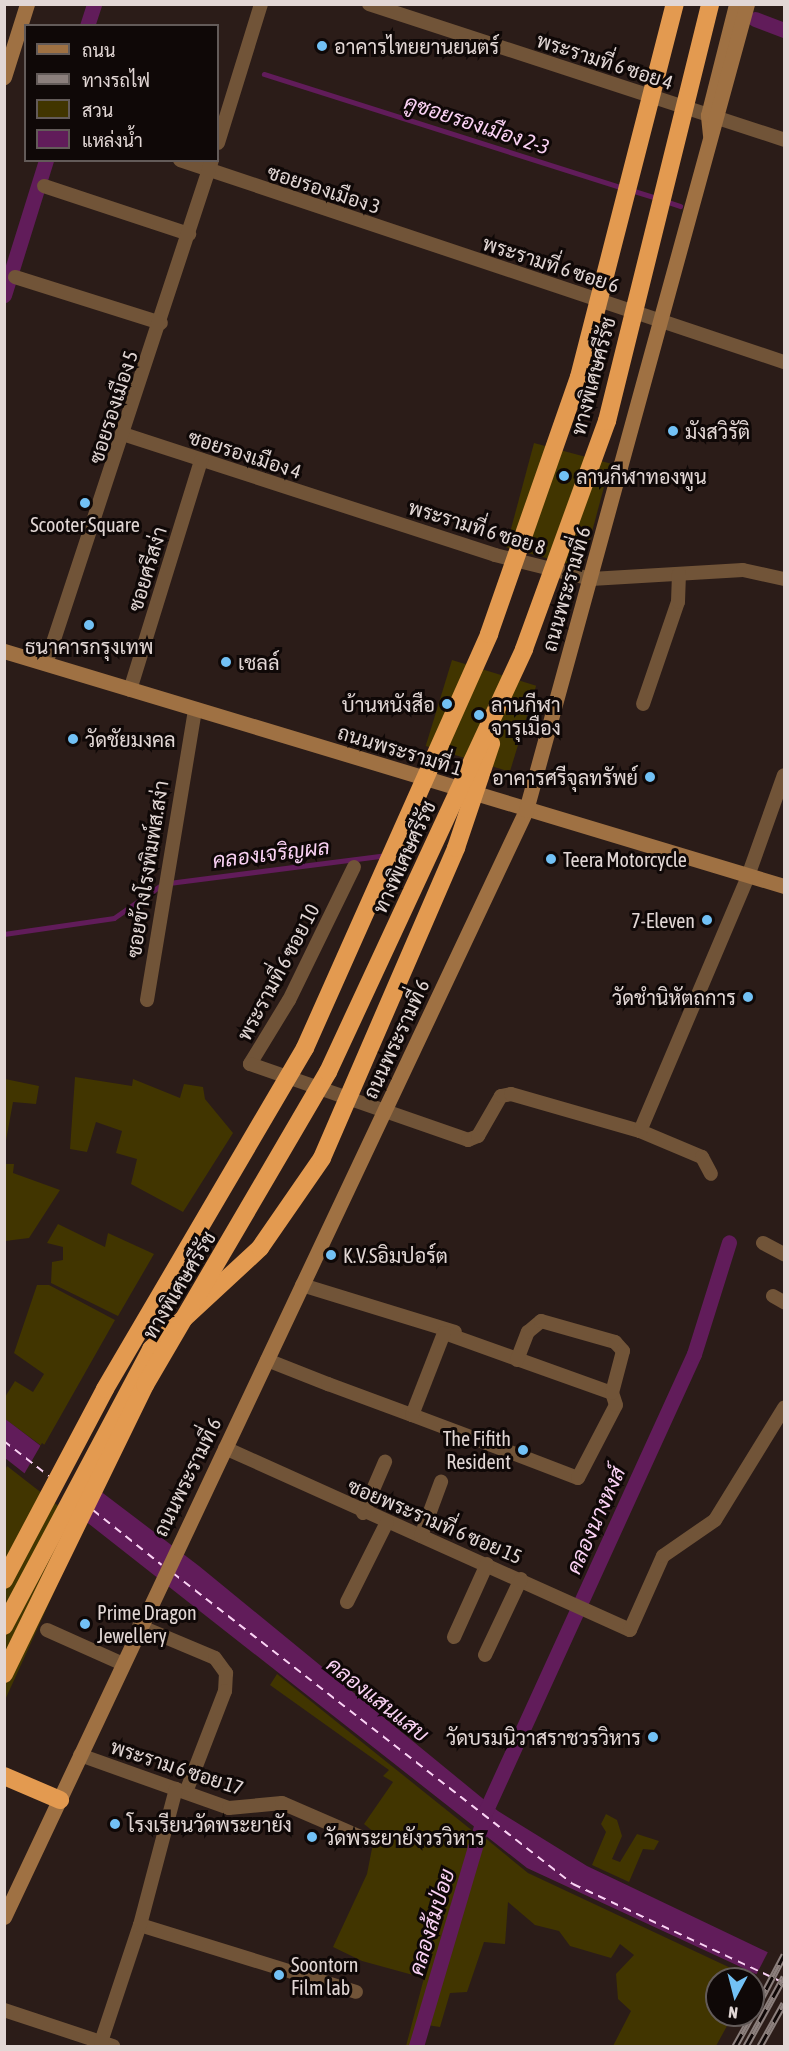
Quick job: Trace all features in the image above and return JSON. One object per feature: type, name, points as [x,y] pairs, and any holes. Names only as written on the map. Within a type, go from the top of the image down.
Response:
[{"type":"highway","name":"ทางพิเศษศรีรัช","points":[[4,1580],[105,1389],[294,1070],[489,634],[579,377],[675,4]]},
{"type":"highway","name":"ทางพิเศษศรีรัช","points":[[4,1674],[145,1385],[328,1072],[524,649],[607,421],[710,4]]},
{"type":"highway","points":[[5,1625],[151,1349],[260,1248],[334,1137],[456,848],[524,649]]},
{"type":"highway","points":[[4,1776],[60,1800]]},
{"type":"main road","points":[[4,77],[27,4]]},
{"type":"main road","name":"ถนนพระรามที่ 6","points":[[4,1917],[140,1624],[385,1113],[526,810],[664,322],[710,135],[736,4]]},
{"type":"main road","name":"ถนนพระรามที่ 6","points":[[713,116],[747,4]]},
{"type":"main road","name":"ถนนพระรามที่ 1","points":[[4,651],[784,886]]},
{"type":"street","points":[[219,140],[261,4]]},
{"type":"street","name":"พระรามที่ 6 ซอย 4","points":[[369,4],[784,140]]},
{"type":"street","name":"ซอยรองเมือง 3","points":[[190,162],[210,166],[427,244]]},
{"type":"street","name":"ซอยรองเมือง 5","points":[[46,664],[126,435],[210,166]]},
{"type":"street","points":[[44,186],[189,234]]},
{"type":"street","name":"พระรามที่ 6 ซอย 6","points":[[427,244],[784,362]]},
{"type":"street","points":[[15,277],[161,323]]},
{"type":"street","name":"ซอยรองเมือง 4","points":[[126,435],[353,509]]},
{"type":"street","name":"ซอยศรีสง่า","points":[[130,690],[201,460]]},
{"type":"street","name":"พระรามที่ 6 ซอย 8","points":[[353,509],[591,579]]},
{"type":"street","points":[[591,579],[743,570],[784,579]]},
{"type":"street","points":[[643,704],[678,602],[679,574]]},
{"type":"street","name":"ซอยข้างโรงพิมพ์ส.สง่า","points":[[147,1000],[195,709]]},
{"type":"street","points":[[640,1131],[748,876],[784,775]]},
{"type":"street","name":"พระรามที่ 6 ซอย 10","points":[[354,867],[289,1000],[250,1064],[385,1113]]},
{"type":"street","points":[[385,1113],[473,1140],[501,1096],[511,1094],[640,1131],[706,1159],[711,1174]]},
{"type":"street","points":[[763,1243],[784,1254]]},
{"type":"street","points":[[302,1284],[464,1335]]},
{"type":"street","points":[[267,1360],[578,1478],[616,1405],[612,1394],[623,1351],[615,1342],[542,1321],[528,1332],[518,1360]]},
{"type":"street","points":[[412,1415],[444,1333],[612,1394]]},
{"type":"street","name":"ซอยพระรามที่ 6 ซอย 15","points":[[225,1448],[363,1513],[587,1607],[630,1630],[663,1556],[715,1520],[783,1414]]},
{"type":"street","points":[[363,1513],[385,1461]]},
{"type":"street","points":[[421,1536],[441,1482]]},
{"type":"street","points":[[347,1602],[387,1522]]},
{"type":"street","points":[[454,1637],[487,1564]]},
{"type":"street","points":[[485,1655],[521,1578]]},
{"type":"street","points":[[4,2010],[107,2044],[181,1791],[225,1690],[226,1673],[215,1658],[140,1624]]},
{"type":"street","points":[[47,1630],[123,1664]]},
{"type":"street","name":"พระราม 6 ซอย 17","points":[[80,1755],[236,1809],[282,1803],[363,1838]]},
{"type":"street","points":[[140,1925],[356,1992]]},
{"type":"green space","points":[[534,443],[610,463],[582,568],[506,547]]},
{"type":"green space","name":"ลานกีฬา จารุเมือง","points":[[452,660],[536,686],[510,772],[426,746]]},
{"type":"green space","points":[[75,1077],[132,1086],[133,1079],[180,1098],[184,1084],[203,1087],[205,1099],[233,1133],[183,1212],[131,1184],[137,1159],[116,1153],[122,1131],[96,1122],[87,1152],[70,1149]]},
{"type":"green space","points":[[5,1079],[39,1086],[36,1104],[13,1102],[5,1146]]},
{"type":"green space","points":[[4,1164],[14,1164],[13,1173],[60,1190],[29,1238],[5,1241]]},
{"type":"green space","points":[[58,1224],[105,1247],[108,1233],[154,1254],[118,1316],[51,1283],[52,1262],[63,1260],[63,1247],[47,1243]]},
{"type":"green space","points":[[37,1285],[49,1285],[115,1320],[43,1447],[5,1419],[5,1397],[15,1381],[33,1392],[44,1374],[14,1353]]},
{"type":"green space","points":[[7,1466],[84,1526],[5,1700],[4,1473]]},
{"type":"green space","points":[[277,1674],[479,1836],[414,2046],[406,2046],[424,1978],[362,1961],[333,1947],[367,1874],[375,1833],[364,1824],[393,1782],[383,1776],[389,1770],[270,1685]]},
{"type":"green space","points":[[606,1814],[617,1820],[622,1836],[612,1859],[620,1862],[637,1834],[659,1841],[654,1850],[643,1849],[629,1882],[592,1865],[606,1832],[601,1824]]},
{"type":"green space","points":[[484,1837],[528,1873],[729,1967],[705,1967],[705,2027],[726,2027],[716,2046],[613,2046],[631,2011],[618,1999],[616,1974],[634,1955],[620,1944],[611,1958],[570,1946],[559,1931],[535,1925],[508,1902],[505,1944],[484,1942],[467,1992],[450,1993],[440,2027],[427,2025]]},
{"type":"water","name":"คลองแสนแสบ","points":[[4,1418],[199,1566],[498,1811],[587,1866],[784,1960],[784,1987],[765,1978],[765,1967],[741,1967],[527,1868],[5,1458]]},
{"type":"pier","points":[[42,1443],[102,1488],[83,1522],[23,1476]]},
{"type":"pier","points":[[769,1950],[784,1957],[784,1990],[765,1981],[765,1967],[760,1967]]},
{"type":"waterway","name":"คูซอยรองเมือง 2-3","points":[[88,24],[94,4]]},
{"type":"waterway","points":[[755,19],[784,30]]},
{"type":"waterway","name":"คูซอยรองเมือง 2-3","points":[[264,74],[623,188]]},
{"type":"waterway","points":[[4,295],[45,162]]},
{"type":"waterway","name":"คูซอยรองเมือง 2-3","points":[[631,190],[657,198]]},
{"type":"waterway","name":"คูซอยรองเมือง 2-3","points":[[665,201],[680,206]]},
{"type":"waterway","name":"คลองเจริญผล","points":[[169,883],[381,856]]},
{"type":"waterway","name":"คลองเจริญผล","points":[[4,934],[114,918],[163,884]]},
{"type":"waterway","name":"คลองนางหงส์","points":[[416,2046],[486,1810],[694,1354],[729,1242]]},
{"type":"ferry route","points":[[4,1441],[49,1476]]},
{"type":"ferry route","points":[[93,1510],[162,1565]]},
{"type":"ferry route","points":[[173,1573],[573,1884],[784,1983]]},
{"type":"railway","points":[[765,1991],[784,1955]]},
{"type":"railway","points":[[746,2046],[784,1977]]},
{"type":"railway","points":[[760,2046],[784,2003]]},
{"type":"railway","points":[[735,2046],[745,2027]]},
{"type":"place","name":"อาคารไทยยานยนตร์","points":[[322,46]]},
{"type":"place","name":"มังสวิรัติ","points":[[673,431]]},
{"type":"place","name":"ลานกีฬาทองพูน","points":[[564,476]]},
{"type":"place","name":"Scooter Square","points":[[85,503]]},
{"type":"place","name":"ธนาคารกรุงเทพ","points":[[89,625]]},
{"type":"place","name":"เชลล์","points":[[226,662]]},
{"type":"place","name":"บ้านหนังสือ","points":[[447,704]]},
{"type":"place","name":"ลานกีฬา จารุเมือง","points":[[479,715]]},
{"type":"place","name":"วัดชัยมงคล","points":[[73,739]]},
{"type":"place","name":"อาคารศรีจุลทรัพย์","points":[[650,777]]},
{"type":"place","name":"Teera Motorcycle","points":[[551,859]]},
{"type":"place","name":"7-Eleven","points":[[707,920]]},
{"type":"place","name":"วัดชำนิหัตถการ","points":[[748,997]]},
{"type":"place","name":"K.V.Sอิมปอร์ต","points":[[331,1255]]},
{"type":"place","name":"The Fifith Resident","points":[[523,1450]]},
{"type":"place","name":"Prime Dragon Jewellery","points":[[85,1624]]},
{"type":"place","name":"วัดบรมนิวาสราชวรวิหาร","points":[[653,1737]]},
{"type":"place","name":"โรงเรียนวัดพระยายัง","points":[[115,1824]]},
{"type":"place","name":"วัดพระยายังวรวิหาร","points":[[312,1837]]},
{"type":"place","name":"Soontorn Film lab","points":[[279,1975]]},
{"type":"water label","name":"คลองส้มป่อย","points":[[431,1922]]}]
